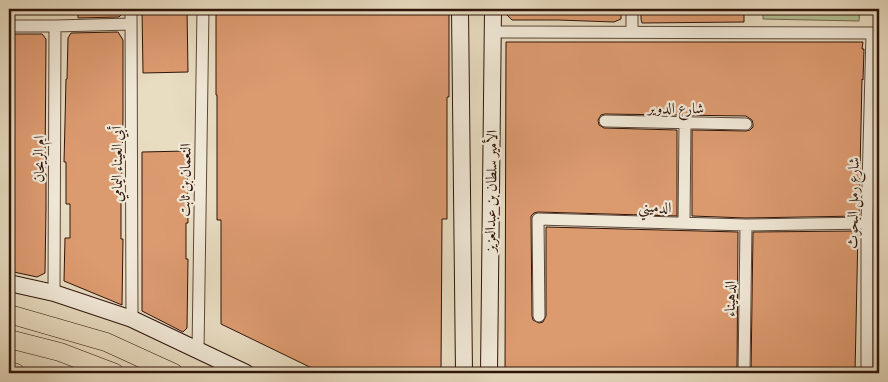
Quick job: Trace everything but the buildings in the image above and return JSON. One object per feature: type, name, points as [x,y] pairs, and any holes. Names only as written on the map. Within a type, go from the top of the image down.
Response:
[{"type":"main road","points":[[9,314],[106,342],[174,373]]},
{"type":"main road","points":[[9,338],[60,352],[115,373]]},
{"type":"main road","points":[[9,371],[16,373]]},
{"type":"street","name":"أبي العيناء اليمامي","points":[[131,9],[132,319]]},
{"type":"street","name":"النعمان بن ثابت","points":[[198,351],[202,9]]},
{"type":"street","name":"الأمير سلطان بن عبدالعزيز","points":[[460,9],[464,373]]},
{"type":"street","name":"الأمير سلطان بن عبدالعزيز","points":[[489,373],[493,9]]},
{"type":"street","points":[[632,9],[632,32]]},
{"type":"street","points":[[9,26],[131,24]]},
{"type":"street","name":"ام الريحان","points":[[54,293],[55,26]]},
{"type":"street","points":[[493,32],[875,34]]},
{"type":"street","name":"شارع رمل البحوث","points":[[868,373],[873,355],[867,224],[875,103],[875,34]]},
{"type":"street","name":"شارع الدوير","points":[[605,121],[746,124]]},
{"type":"street","points":[[684,223],[685,123]]},
{"type":"street","name":"الدميني","points":[[539,316],[538,219],[746,225],[867,224]]},
{"type":"street","name":"الدهيناء","points":[[744,373],[746,225]]},
{"type":"street","points":[[9,283],[54,293],[132,319],[246,373]]},
{"type":"green space","points":[[763,9],[860,9],[859,21],[763,19]]}]
